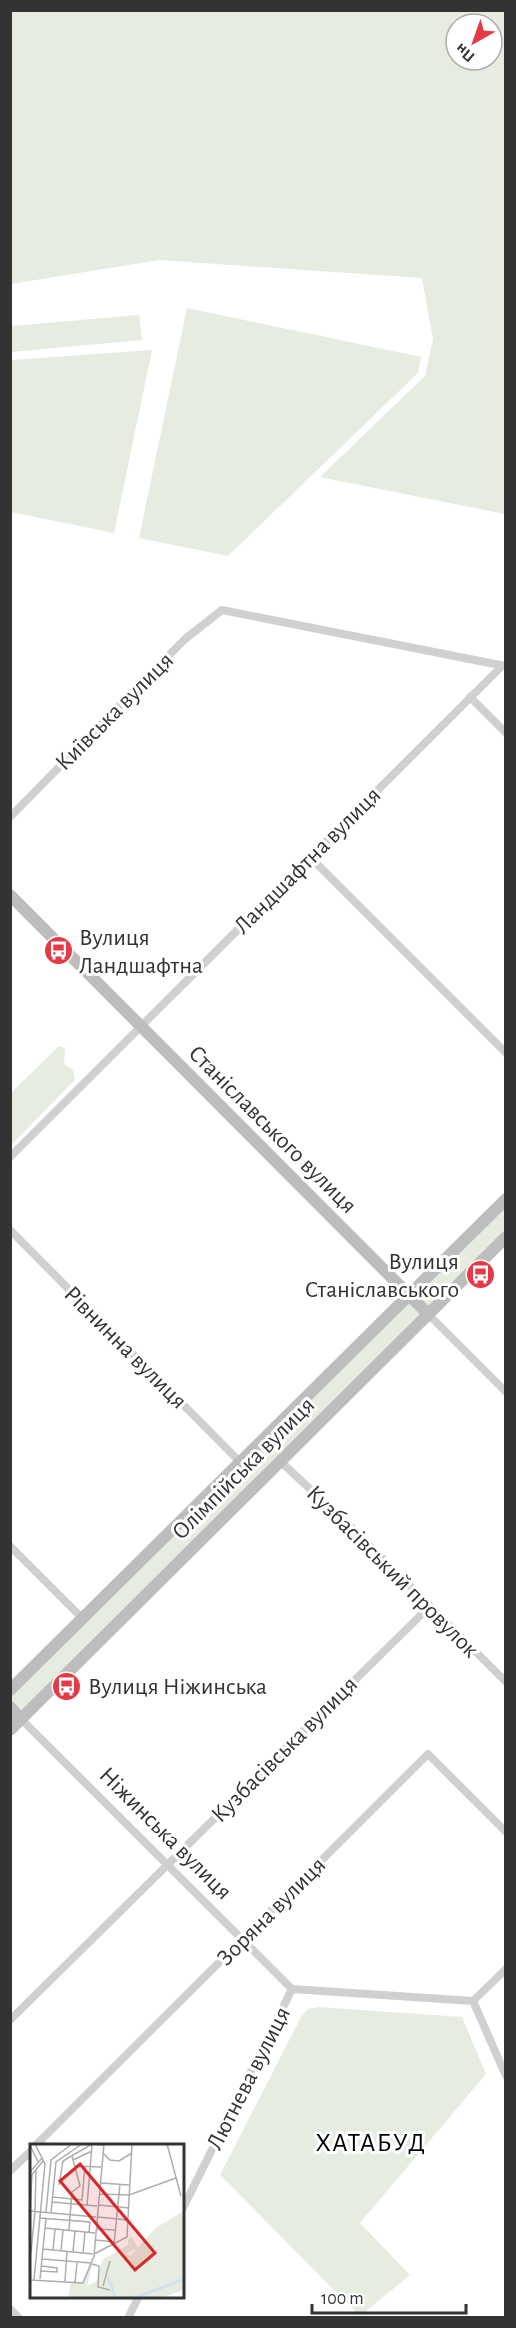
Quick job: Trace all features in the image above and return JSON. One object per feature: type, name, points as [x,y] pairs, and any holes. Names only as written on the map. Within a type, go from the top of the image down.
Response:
[{"type":"main road","name":"Станіславського вулиця","points":[[10,895],[428,1314]]},
{"type":"main road","name":"Олімпійська вулиця","points":[[10,1690],[506,1199]]},
{"type":"main road","name":"Олімпійська вулиця","points":[[10,1730],[506,1237]]},
{"type":"main road","name":"Ніжинська вулиця","points":[[10,1707],[21,1719]]},
{"type":"street","name":"Київська вулиця","points":[[10,817],[156,667],[185,639],[222,610],[504,666]]},
{"type":"street","name":"Ландшафтна вулиця","points":[[10,1157],[140,1025],[504,666]]},
{"type":"street","points":[[470,698],[506,733]]},
{"type":"street","points":[[310,857],[506,1053]]},
{"type":"street","name":"Рівнинна вулиця","points":[[10,1230],[241,1463]]},
{"type":"street","name":"Станіславського вулиця","points":[[428,1314],[506,1392]]},
{"type":"street","name":"Кузбасівський провулок","points":[[280,1461],[352,1527],[506,1682]]},
{"type":"street","points":[[10,1546],[83,1619]]},
{"type":"street","name":"Кузбасівська вулиця","points":[[10,2020],[430,1606]]},
{"type":"street","name":"Ніжинська вулиця","points":[[21,1719],[292,1989]]},
{"type":"street","name":"Зоряна вулиця","points":[[37,2144],[428,1754],[506,1832]]},
{"type":"street","points":[[506,1969],[473,2001],[506,2076]]},
{"type":"street","name":"Лютнева вулиця","points":[[184,2206],[292,1989],[473,2001]]},
{"type":"street","points":[[10,2171],[30,2152]]},
{"type":"street","points":[[128,2318],[138,2298]]},
{"type":"street","points":[[10,2309],[19,2318]]},
{"type":"shaded area","points":[[11,10],[505,11],[505,514],[320,477],[425,376],[433,339],[422,278],[159,260],[11,284]]},
{"type":"shaded area","points":[[187,308],[421,357],[418,373],[228,556],[139,538]]},
{"type":"shaded area","points":[[139,315],[142,340],[11,352],[11,326]]},
{"type":"shaded area","points":[[152,350],[114,533],[11,512],[11,360]]},
{"type":"shaded area","points":[[59,1046],[65,1048],[64,1064],[73,1070],[75,1080],[11,1145],[11,1093]]},
{"type":"shaded area","points":[[505,1199],[505,1237],[11,1730],[11,1690]]},
{"type":"shaded area","points":[[318,2007],[462,2017],[486,2074],[360,2223],[410,2275],[360,2316],[220,2175],[301,2017],[308,2009]]},
{"type":"place","name":"Вулиця Ландшафтна","points":[[58,951]]},
{"type":"place","name":"Вулиця Станіславського","points":[[480,1275]]},
{"type":"place","name":"Вулиця Ніжинська","points":[[67,1686]]},
{"type":"district","name":"ХАТАБУД","points":[[371,2142]]}]
